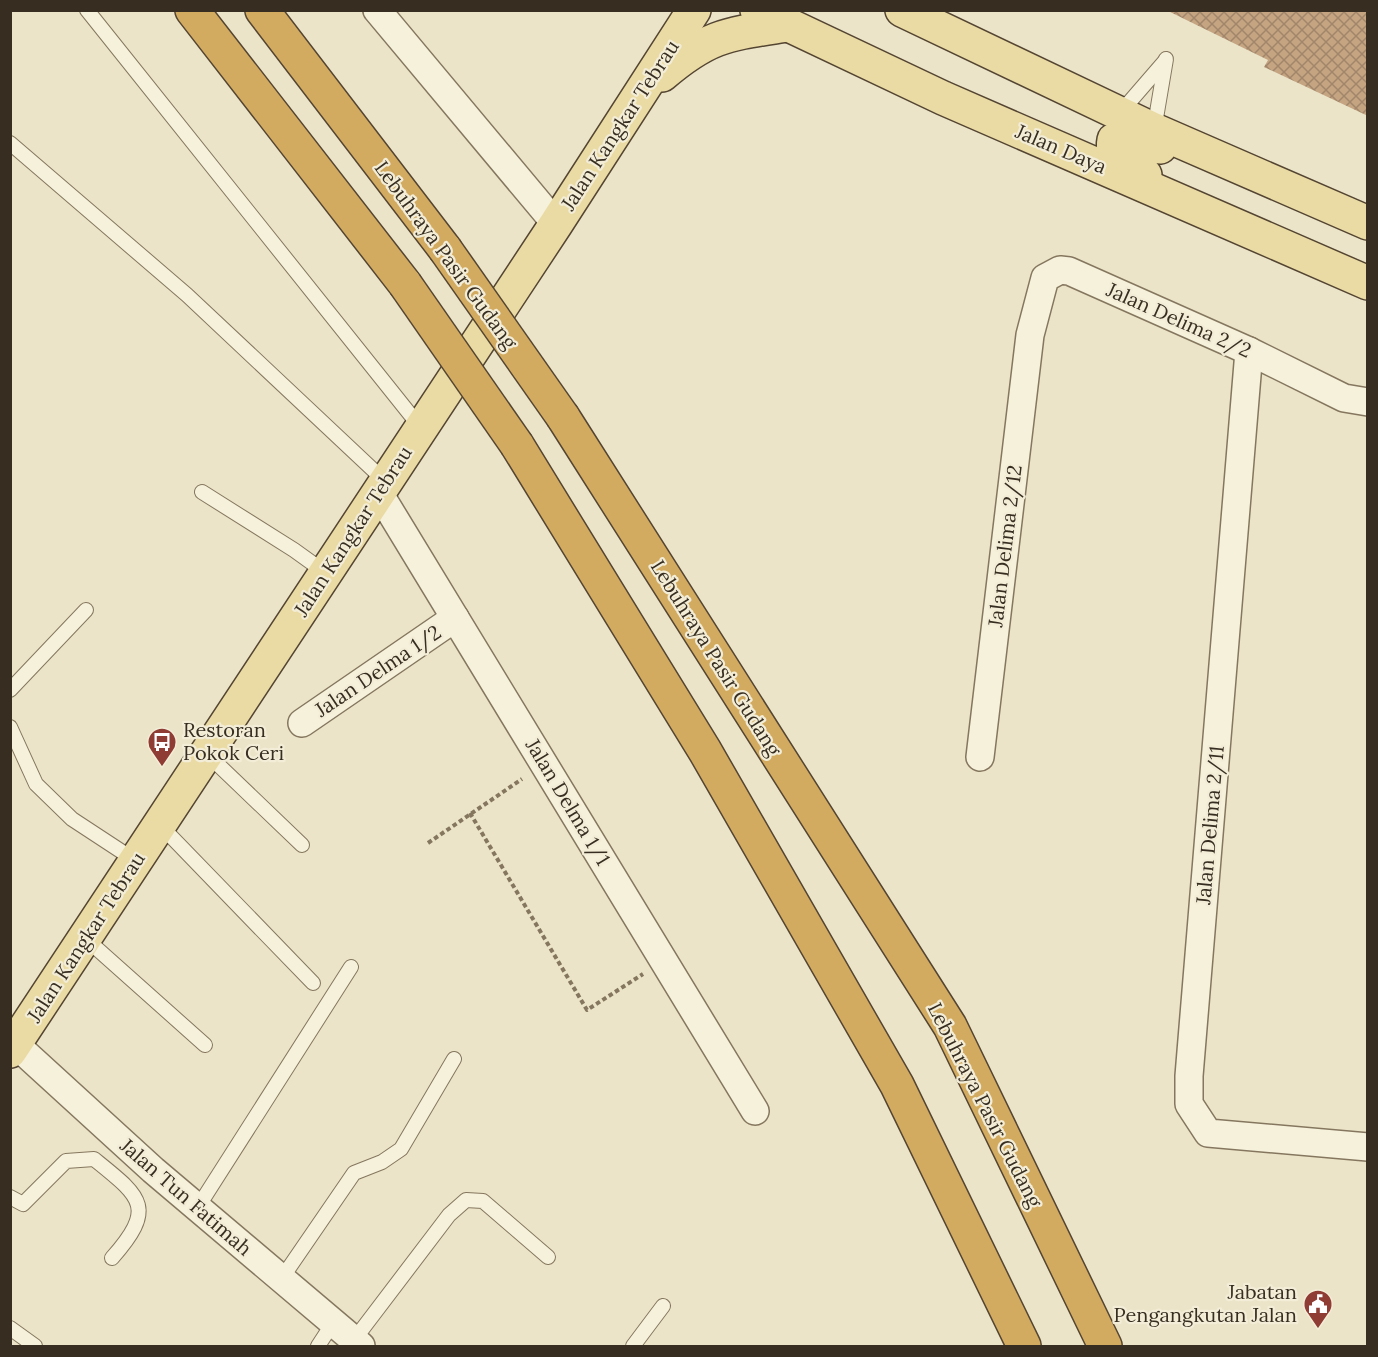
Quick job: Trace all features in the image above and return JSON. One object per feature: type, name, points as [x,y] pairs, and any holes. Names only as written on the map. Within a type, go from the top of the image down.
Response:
[{"type":"highway","points":[[192,10],[405,284],[517,445],[705,751],[897,1085],[1024,1347]]},
{"type":"highway","name":"Lebuhraya Pasir Gudang","points":[[262,10],[445,249],[563,417],[950,1026],[1105,1347]]},
{"type":"main road","name":"Jalan Kangkar Tebrau","points":[[13,1048],[556,224],[694,10]]},
{"type":"main road","name":"Jalan Daya","points":[[757,10],[943,98],[1368,283]]},
{"type":"main road","points":[[902,10],[1154,130],[1368,223]]},
{"type":"main road","points":[[641,92],[687,53],[707,42],[727,34],[788,25]]},
{"type":"main road","points":[[1220,218],[1121,161],[1112,148],[1114,140],[1126,136],[1277,185]]},
{"type":"street","points":[[377,10],[556,224]]},
{"type":"street","name":"Jalan Delima 2/2","points":[[1030,335],[1045,278],[1060,270],[1249,351],[1344,398],[1368,402]]},
{"type":"street","name":"Jalan Delima 2/12","points":[[980,757],[1030,335]]},
{"type":"street","name":"Jalan Delima 2/11","points":[[1249,351],[1188,1076],[1189,1104],[1208,1133],[1368,1148]]},
{"type":"street","name":"Jalan Delma 1/1","points":[[382,488],[455,618],[546,764],[755,1111]]},
{"type":"street","name":"Jalan Delma 1/2","points":[[302,723],[455,618]]},
{"type":"street","name":"Jalan Tun Fatimah","points":[[13,1048],[357,1343]]},
{"type":"lane","points":[[87,10],[421,429]]},
{"type":"lane","points":[[1120,112],[1166,59],[1154,130]]},
{"type":"lane","points":[[10,144],[187,295],[382,488]]},
{"type":"lane","points":[[202,492],[326,573]]},
{"type":"lane","points":[[10,690],[86,610]]},
{"type":"lane","points":[[10,727],[36,784],[72,819],[136,861]]},
{"type":"lane","points":[[207,754],[302,845]]},
{"type":"lane","points":[[160,825],[314,983]]},
{"type":"lane","points":[[85,938],[205,1045]]},
{"type":"lane","points":[[198,1207],[351,967]]},
{"type":"lane","points":[[282,1278],[354,1173],[382,1162],[401,1149],[454,1059]]},
{"type":"lane","points":[[10,1197],[22,1204],[66,1161],[81,1158],[94,1159],[133,1193],[139,1207],[133,1234],[112,1258]]},
{"type":"lane","points":[[133,1193],[153,1170]]},
{"type":"lane","points":[[357,1343],[449,1215],[466,1200],[483,1201],[548,1257]]},
{"type":"lane","points":[[633,1347],[663,1306]]},
{"type":"lane","points":[[318,1347],[333,1323]]},
{"type":"lane","points":[[10,1328],[34,1347]]},
{"type":"path","points":[[428,843],[546,764]]},
{"type":"path","points":[[470,813],[588,1010],[663,961]]},
{"type":"building","points":[[1166,10],[1368,10],[1368,116],[1264,67],[1268,60]]},
{"type":"place","name":"Restoran Pokok Ceri","points":[[162,768]]},
{"type":"place","name":"Jabatan Pengangkutan Jalan","points":[[1318,1330]]}]
